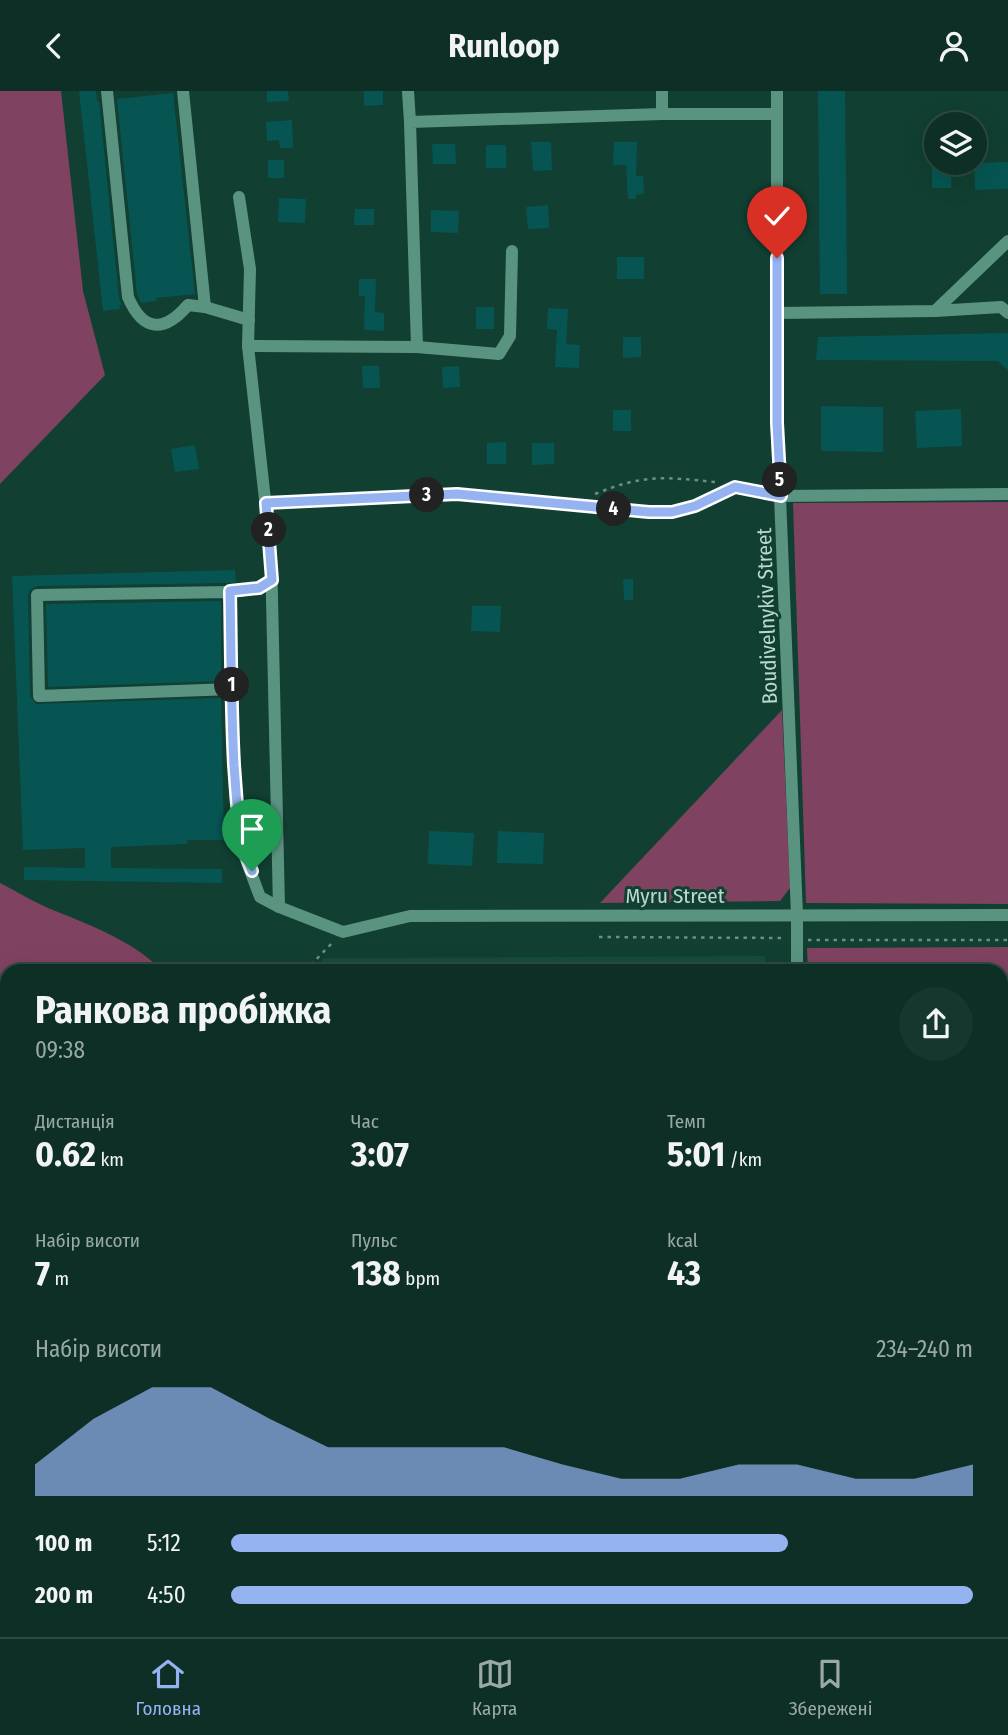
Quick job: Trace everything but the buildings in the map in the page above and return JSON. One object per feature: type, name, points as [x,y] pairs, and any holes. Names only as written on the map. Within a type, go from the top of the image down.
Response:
[{"type":"street","points":[[107,91],[128,297],[135,314],[144,321],[158,325],[171,322],[188,305],[205,307],[248,320]]},
{"type":"street","points":[[183,91],[205,307]]},
{"type":"street","points":[[408,91],[417,347]]},
{"type":"street","points":[[662,91],[662,114]]},
{"type":"street","name":"Boudivelnykiv Street","points":[[777,91],[777,423],[797,964]]},
{"type":"street","points":[[410,122],[662,114],[776,114]]},
{"type":"street","points":[[239,197],[250,269],[248,346],[272,580],[279,907]]},
{"type":"street","points":[[935,311],[1008,241]]},
{"type":"street","points":[[248,346],[417,347],[499,354],[510,336],[512,251]]},
{"type":"street","points":[[778,313],[935,311],[1001,307],[1008,313]]},
{"type":"street","points":[[266,503],[457,494],[672,512],[695,506],[735,487],[781,496],[1008,494]]},
{"type":"street","points":[[232,689],[39,696],[37,595],[230,591],[259,588],[272,580]]},
{"type":"street","points":[[230,591],[237,808],[242,849],[260,897],[343,932]]},
{"type":"street","name":"Myru Street","points":[[343,932],[410,916],[1008,915]]},
{"type":"path","points":[[570,504],[623,482],[638,479],[685,479],[735,487]]},
{"type":"path","points":[[312,964],[343,932]]},
{"type":"path","points":[[599,937],[797,938],[810,941],[1008,940]]},
{"type":"shaded area","points":[[0,91],[61,91],[83,291],[105,375],[0,484]]},
{"type":"shaded area","points":[[1008,502],[1008,904],[806,903],[793,503]]},
{"type":"shaded area","points":[[782,710],[790,888],[780,901],[600,903]]},
{"type":"shaded area","points":[[0,883],[123,942],[154,964],[0,964]]},
{"type":"shaded area","points":[[1008,947],[1008,964],[808,964],[807,948]]},
{"type":"shaded area","points":[[765,956],[765,964],[323,964],[323,958]]},
{"type":"route","points":[[252,871],[242,849],[237,808],[230,591],[259,588],[272,580],[266,503],[457,494],[672,512],[695,506],[735,487],[781,496],[777,423],[777,258]]}]
